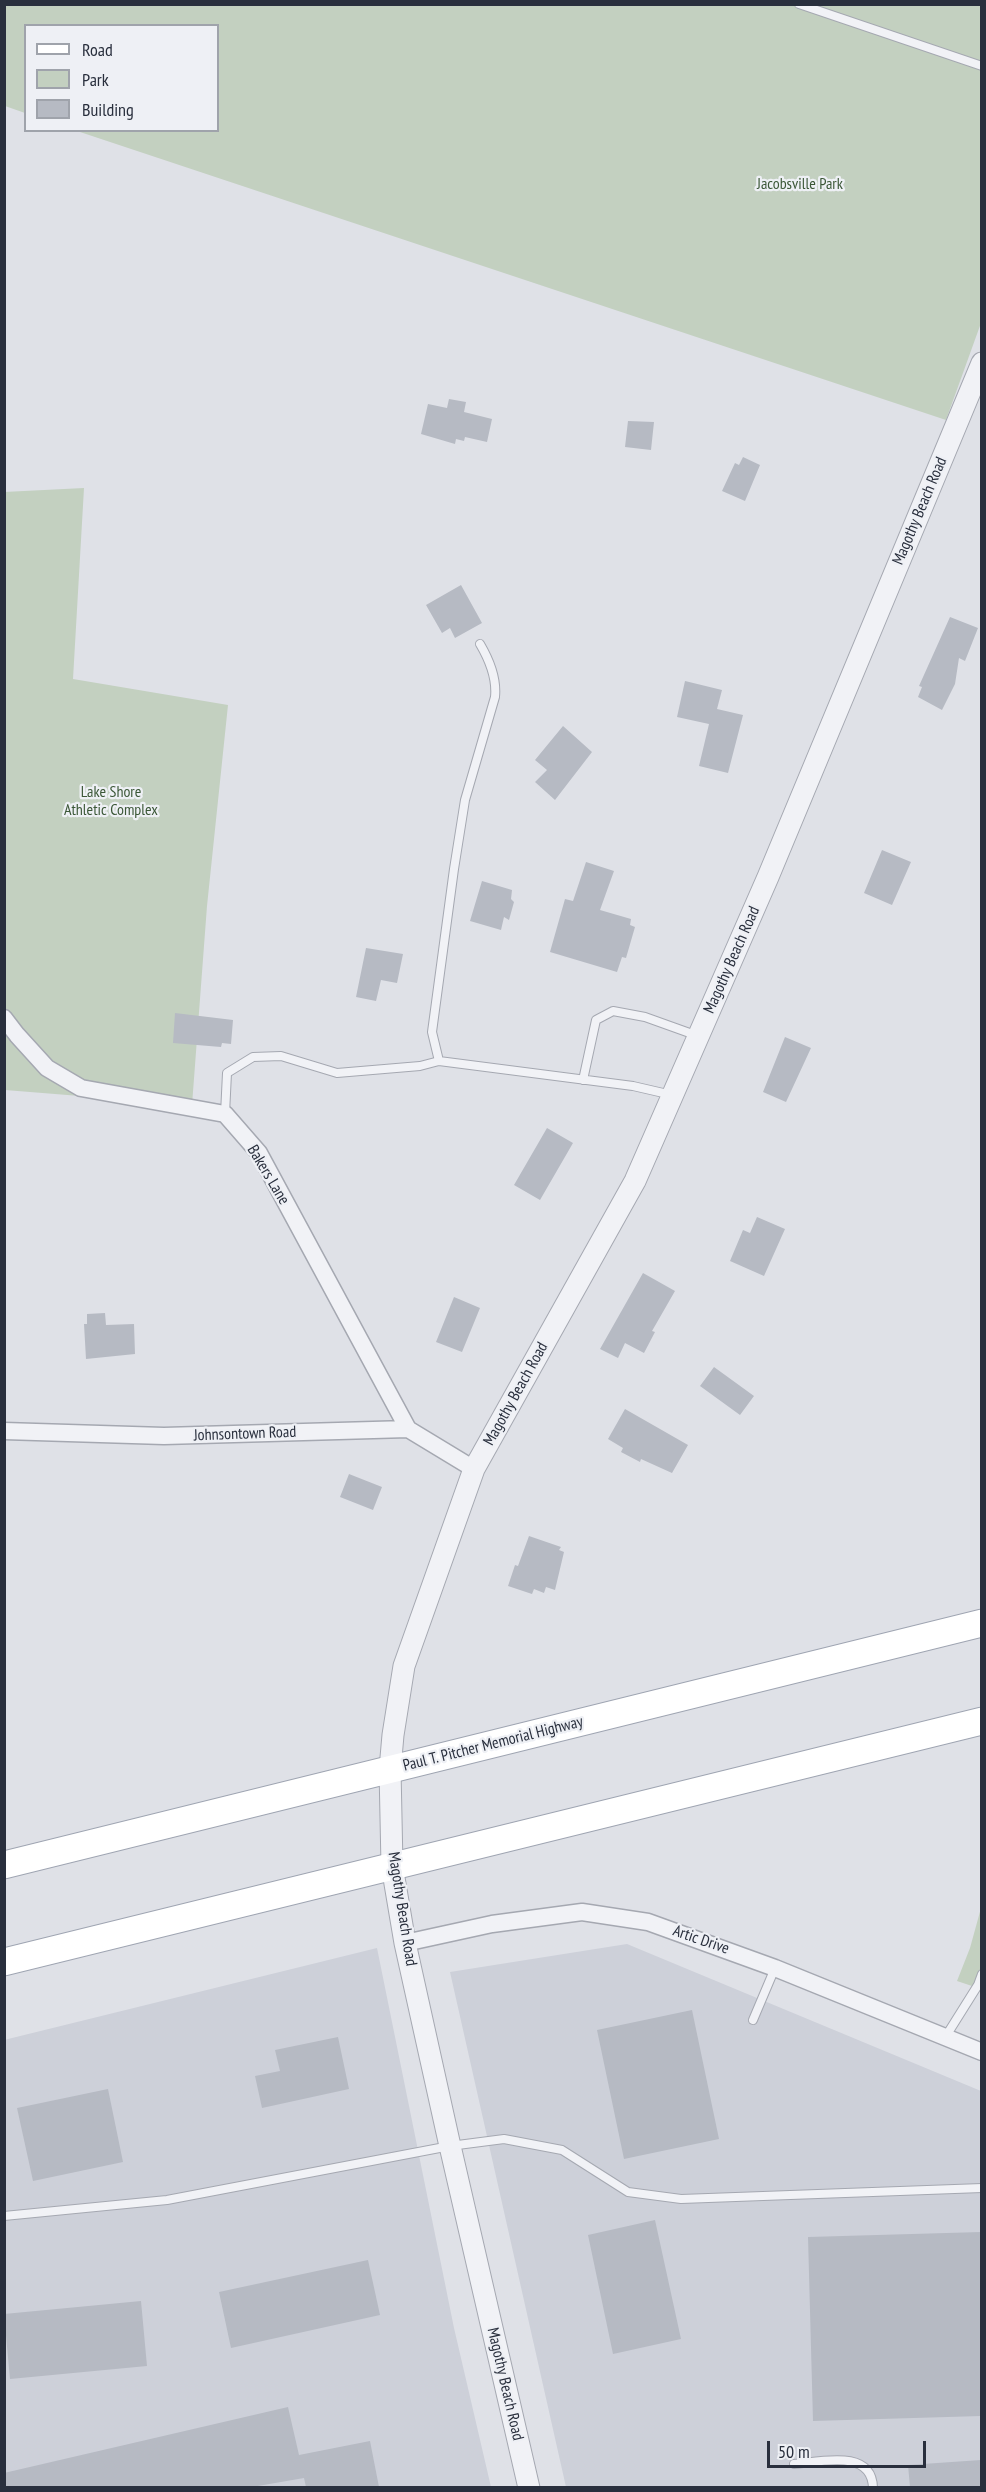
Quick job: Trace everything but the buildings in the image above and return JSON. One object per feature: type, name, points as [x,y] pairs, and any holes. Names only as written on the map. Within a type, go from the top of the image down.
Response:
[{"type":"main road","name":"Paul T. Pitcher Memorial Highway","points":[[4,1865],[981,1623]]},
{"type":"main road","points":[[4,1962],[981,1721]]},
{"type":"street","name":"Magothy Beach Road","points":[[529,2487],[405,1943],[392,1866],[390,1769],[404,1666],[474,1469],[635,1180],[768,877],[981,363]]},
{"type":"street","points":[[4,1018],[47,1068],[81,1088],[225,1114]]},
{"type":"street","name":"Bakers Lane","points":[[225,1114],[259,1153],[408,1429]]},
{"type":"street","points":[[408,1429],[474,1469]]},
{"type":"street","name":"Johnsontown Road","points":[[4,1431],[164,1436],[408,1429]]},
{"type":"street","name":"Artic Drive","points":[[405,1943],[492,1924],[582,1912],[648,1922],[776,1968],[980,2050]]},
{"type":"lane","points":[[799,4],[981,66]]},
{"type":"lane","points":[[439,1061],[432,1032],[454,869],[465,800],[495,697],[496,684],[480,644]]},
{"type":"lane","points":[[583,1080],[596,1020],[613,1011],[645,1017],[699,1036]]},
{"type":"lane","points":[[225,1114],[227,1074],[253,1057],[281,1056],[337,1072],[420,1066],[439,1061],[633,1086],[673,1096]]},
{"type":"lane","points":[[753,2020],[776,1968]]},
{"type":"lane","points":[[946,2036],[978,1985],[981,1974]]},
{"type":"lane","points":[[4,2216],[167,2200],[450,2146],[504,2139],[562,2150],[628,2193],[681,2199],[981,2188]]},
{"type":"lane","points":[[794,2463],[848,2460],[861,2464],[868,2470],[873,2479],[873,2487]]},
{"type":"shaded area","points":[[627,1944],[981,2091],[981,2487],[566,2487],[450,1972]]},
{"type":"shaded area","points":[[377,1948],[454,2328],[491,2487],[5,2487],[4,2040]]},
{"type":"green space","name":"Jacobsville Park","points":[[5,5],[981,5],[981,323],[946,420],[80,132],[219,132],[219,24],[24,24],[24,113],[5,106]]},
{"type":"green space","name":"Lake Shore Athletic Complex","points":[[84,488],[73,679],[228,705],[207,906],[192,1105],[5,1090],[4,492]]},
{"type":"green space","points":[[981,1908],[981,1989],[957,1981],[970,1948]]}]
